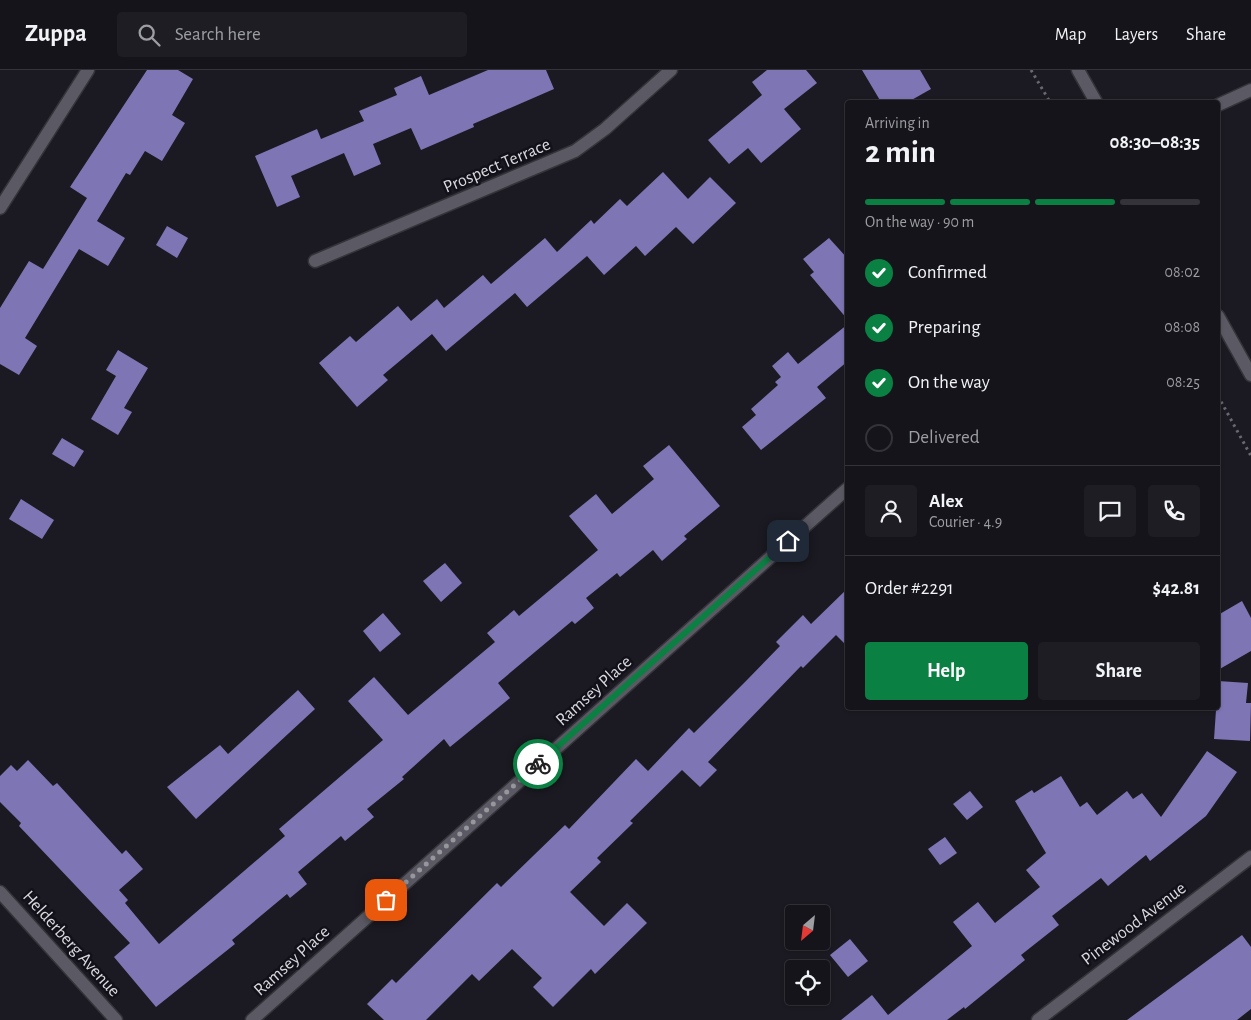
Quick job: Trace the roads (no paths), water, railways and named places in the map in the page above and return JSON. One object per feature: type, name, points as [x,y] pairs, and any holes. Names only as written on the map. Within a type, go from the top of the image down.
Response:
[{"type":"street","points":[[0,208],[88,70]]},
{"type":"street","name":"Prospect Terrace","points":[[316,262],[575,151],[605,129],[671,70]]},
{"type":"street","points":[[1078,70],[1095,100]]},
{"type":"street","points":[[1220,104],[1251,90]]},
{"type":"street","points":[[1220,320],[1251,375]]},
{"type":"street","name":"Ramsey Place","points":[[252,1020],[845,491]]},
{"type":"street","name":"Pinewood Avenue","points":[[1038,1020],[1251,857]]},
{"type":"street","name":"Helderberg Avenue","points":[[0,892],[116,1020]]}]
